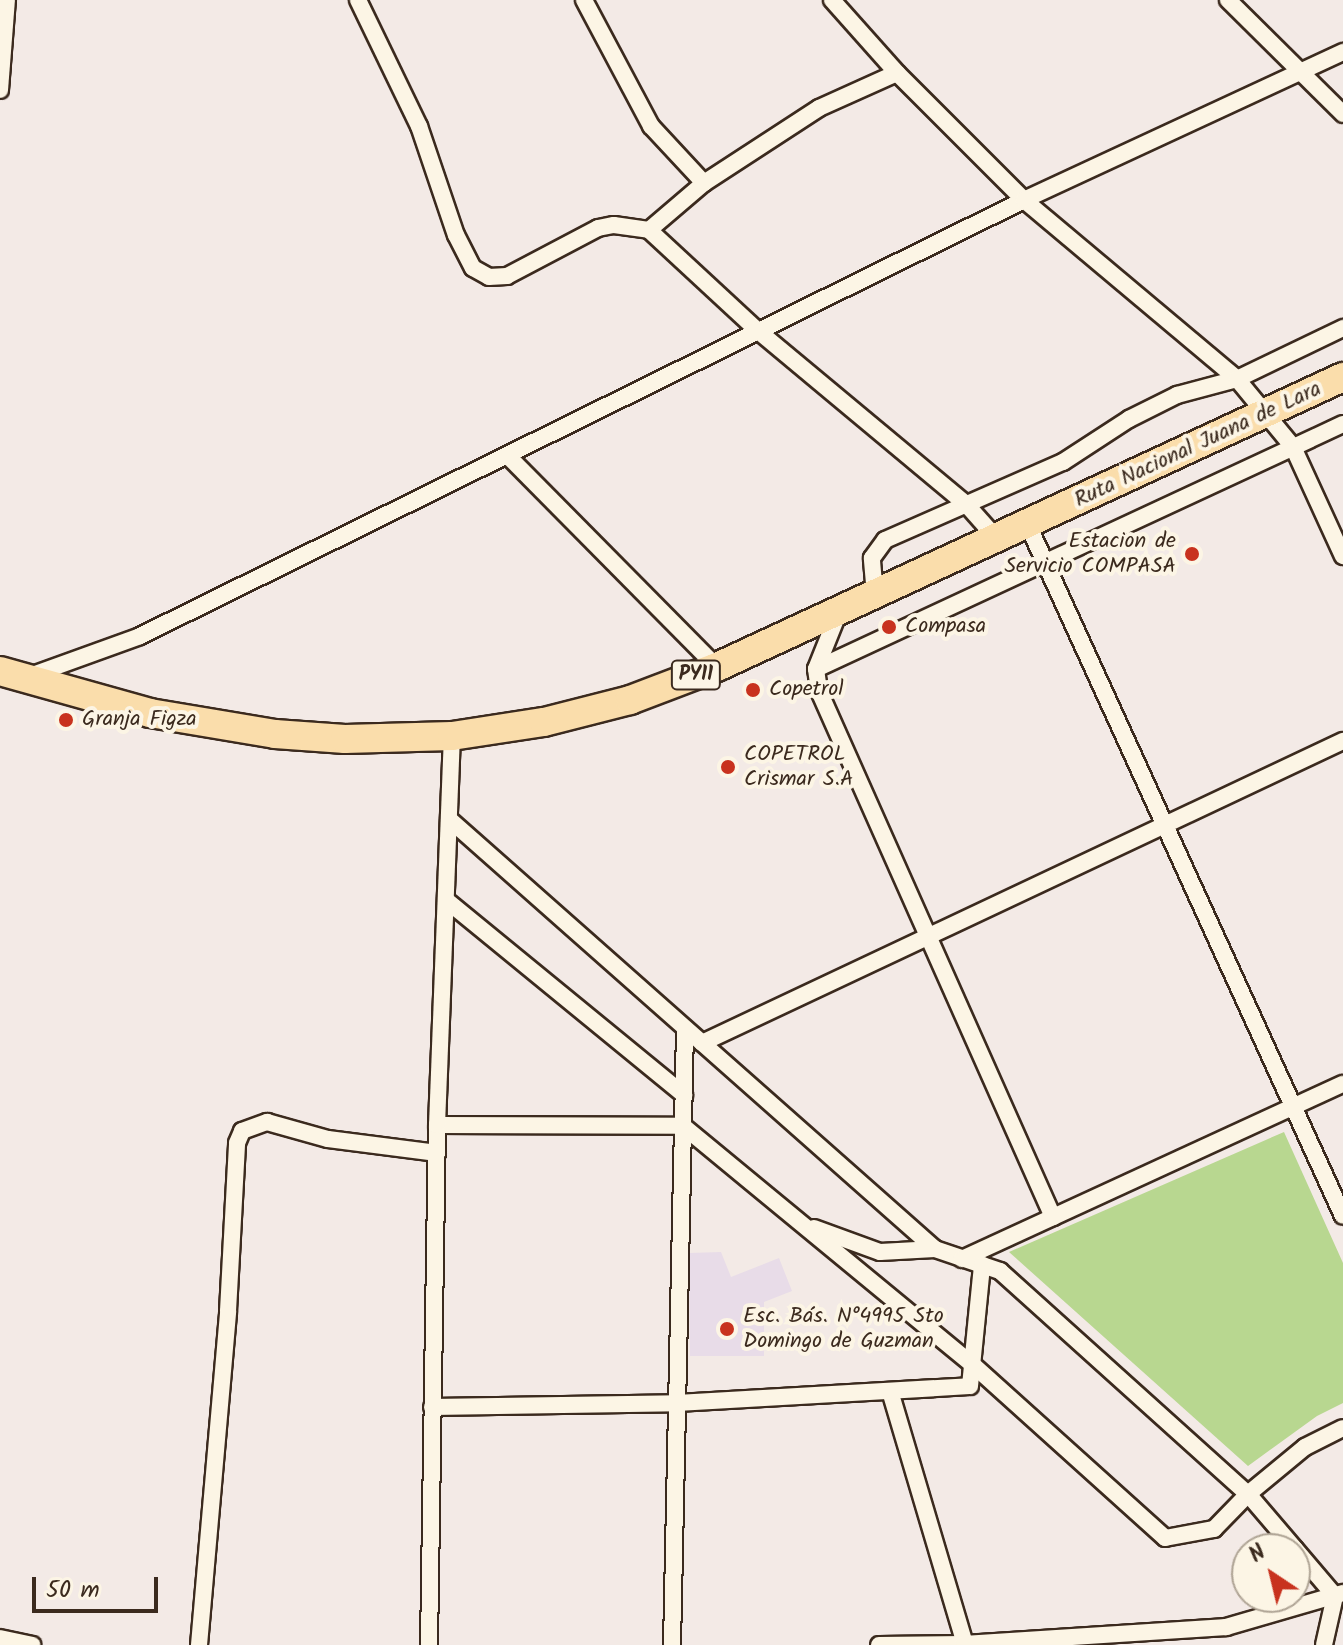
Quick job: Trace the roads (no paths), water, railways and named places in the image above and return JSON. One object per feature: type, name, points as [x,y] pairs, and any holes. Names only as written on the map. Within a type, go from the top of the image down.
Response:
[{"type":"highway","name":"Ruta Nacional Juana de Lara","points":[[13,674],[150,713],[249,731],[345,739],[452,736],[544,722],[630,700],[717,667],[998,540],[1343,377]]},
{"type":"street","points":[[0,90],[7,0]]},
{"type":"street","points":[[358,0],[419,126],[456,235],[473,268],[489,277],[507,276],[598,228],[614,225],[649,230],[757,330],[966,504],[998,540]]},
{"type":"street","points":[[584,0],[651,126],[704,183]]},
{"type":"street","points":[[832,0],[897,73],[1024,200],[1237,379],[1293,447],[1343,556]]},
{"type":"street","points":[[1228,0],[1298,73],[1343,114]]},
{"type":"street","points":[[13,674],[140,636],[1024,200],[1343,52]]},
{"type":"street","points":[[649,230],[704,183],[819,108],[897,73]]},
{"type":"street","points":[[875,595],[872,558],[878,546],[1063,462],[1129,419],[1177,395],[1237,379],[1343,328]]},
{"type":"street","points":[[816,669],[1343,424]]},
{"type":"street","points":[[508,456],[717,667]]},
{"type":"street","points":[[1028,525],[1343,1216]]},
{"type":"street","points":[[838,614],[816,669],[819,691],[1053,1217]]},
{"type":"street","points":[[429,1645],[437,1125],[452,736]]},
{"type":"street","points":[[702,1043],[1343,741]]},
{"type":"street","points":[[449,819],[935,1249],[1000,1271],[1248,1494],[1281,1533]]},
{"type":"street","points":[[446,900],[684,1095]]},
{"type":"street","points":[[672,1645],[685,1029]]},
{"type":"street","points":[[962,1259],[1343,1084]]},
{"type":"street","points":[[199,1645],[228,1311],[237,1143],[242,1131],[267,1122],[328,1139],[437,1153]]},
{"type":"street","points":[[437,1125],[683,1126],[972,1364],[1165,1538],[1214,1529],[1248,1494],[1305,1447],[1343,1428]]},
{"type":"street","points":[[801,1223],[880,1252],[935,1249]]},
{"type":"street","points":[[432,1407],[677,1403],[970,1386],[982,1265]]},
{"type":"street","points":[[890,1391],[964,1644]]},
{"type":"street","points":[[1311,1566],[1339,1595]]},
{"type":"street","points":[[879,1645],[964,1644],[1226,1627],[1339,1595]]},
{"type":"street","points":[[1324,1645],[1339,1595]]},
{"type":"street","points":[[0,1638],[32,1645]]},
{"type":"place","name":"Estacion de Servicio COMPASA","points":[[1192,554]]},
{"type":"place","name":"Compasa","points":[[889,627]]},
{"type":"place","name":"Copetrol","points":[[753,690]]},
{"type":"place","name":"Granja Figza","points":[[66,720]]},
{"type":"place","name":"COPETROL Crismar S.A","points":[[728,767]]},
{"type":"place","name":"Esc. Bás. N°4995 Sto Domingo de Guzman","points":[[727,1329]]}]
